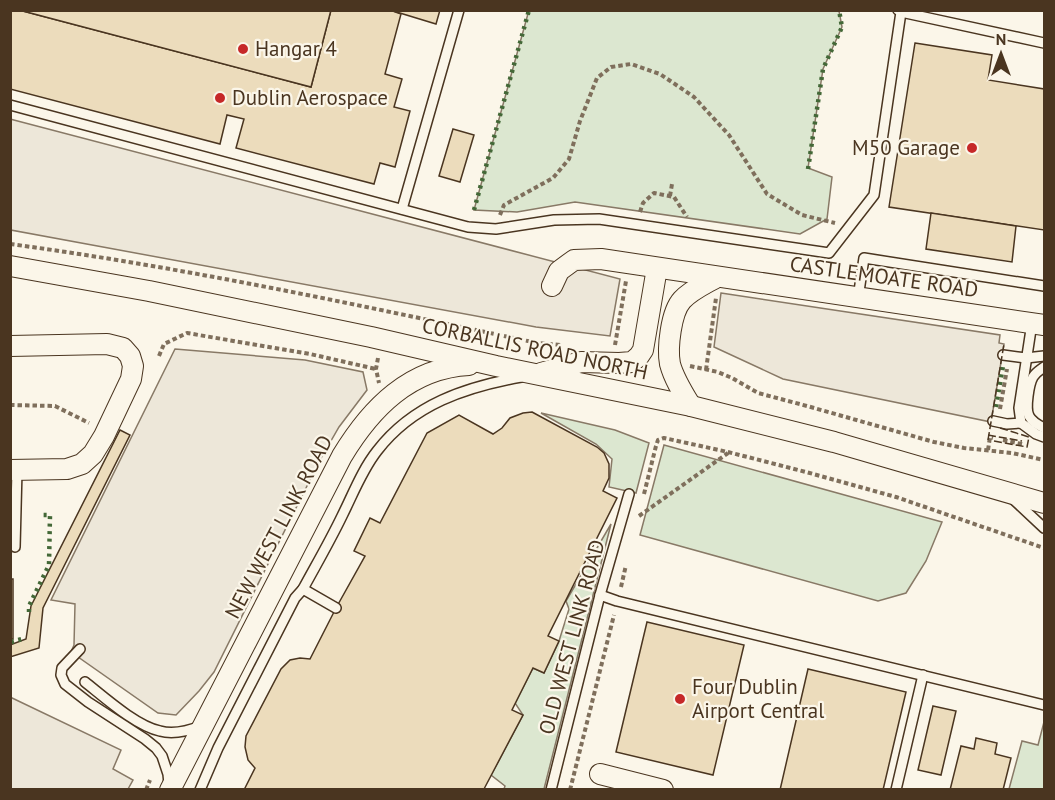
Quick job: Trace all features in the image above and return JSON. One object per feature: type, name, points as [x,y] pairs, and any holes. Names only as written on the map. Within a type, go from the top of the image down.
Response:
[{"type":"street","name":"CASTLEMOATE ROAD","points":[[552,286],[559,271],[574,260],[601,259],[1038,324]]},
{"type":"street","name":"CORBALLIS ROAD NORTH","points":[[10,266],[172,296],[690,406],[834,442],[1044,502]]},
{"type":"street","points":[[538,374],[581,362],[632,362],[639,356],[643,350],[657,268]]},
{"type":"street","points":[[10,274],[41,272]]},
{"type":"street","points":[[690,406],[670,362],[672,323],[675,310],[688,294],[718,277]]},
{"type":"street","points":[[10,346],[107,344],[123,348],[130,356],[133,366],[131,379],[106,432],[93,454],[82,464],[67,469],[14,470]]},
{"type":"street","name":"NEW WEST LINK ROAD","points":[[170,789],[355,435],[389,397],[428,374],[449,367],[496,366]]},
{"type":"street","points":[[600,774],[663,789]]},
{"type":"lane","points":[[402,209],[459,10]]},
{"type":"lane","points":[[10,105],[468,227],[496,229],[554,220],[599,219],[829,253],[874,195],[900,11],[1044,43]]},
{"type":"lane","points":[[858,298],[864,258],[1044,286]]},
{"type":"lane","points":[[1021,423],[1019,408],[1026,358],[1038,324]]},
{"type":"lane","points":[[1003,355],[1026,358],[1044,356]]},
{"type":"lane","points":[[1044,367],[1031,379],[1027,407],[1028,415],[1034,423],[1044,428]]},
{"type":"lane","points":[[200,789],[218,748],[295,598],[303,589],[376,451],[391,434],[426,408],[445,398],[482,385],[538,374]]},
{"type":"lane","points":[[993,421],[1007,424],[1021,423],[1036,434],[1044,436]]},
{"type":"lane","points":[[14,470],[15,547]]},
{"type":"lane","points":[[1004,492],[1044,528]]},
{"type":"lane","name":"OLD WEST LINK ROAD","points":[[551,789],[600,595],[629,494]]},
{"type":"lane","points":[[303,589],[336,608]]},
{"type":"lane","points":[[600,595],[1044,705]]},
{"type":"lane","points":[[80,649],[62,668],[61,675],[65,684],[156,748],[162,756],[170,789]]},
{"type":"lane","points":[[896,789],[923,675]]},
{"type":"lane","points":[[85,682],[148,728],[161,732],[190,731],[204,724]]},
{"type":"path","points":[[496,229],[504,205],[553,178],[569,159],[597,78],[611,67],[631,64],[660,74],[694,97],[729,135],[767,194],[802,215],[839,224]]},
{"type":"path","points":[[670,196],[672,184]]},
{"type":"path","points":[[636,225],[643,203],[654,193],[674,197],[688,216],[685,232]]},
{"type":"path","points":[[10,244],[190,273],[388,310],[537,343],[570,346]]},
{"type":"path","points":[[614,351],[628,263]]},
{"type":"path","points":[[706,370],[718,277]]},
{"type":"path","points":[[387,319],[388,310]]},
{"type":"path","points":[[159,356],[164,344],[187,333],[376,367]]},
{"type":"path","points":[[689,365],[732,378],[758,393],[934,442],[1044,460]]},
{"type":"path","points":[[10,405],[55,406],[106,432]]},
{"type":"path","points":[[643,498],[658,440],[664,438],[728,452],[896,497],[1044,548]]},
{"type":"path","points":[[640,507],[638,517],[728,452]]},
{"type":"path","points":[[621,585],[627,562]]},
{"type":"path","points":[[570,789],[612,624]]},
{"type":"green space","points":[[529,10],[839,11],[842,27],[823,69],[808,168],[832,177],[827,219],[800,234],[575,202],[517,212],[474,210]]},
{"type":"green space","points":[[541,413],[615,430],[649,443],[636,493],[609,487],[612,459],[596,444]]},
{"type":"green space","points":[[664,445],[942,522],[926,561],[906,593],[878,601],[640,535]]},
{"type":"green space","points":[[611,524],[544,789],[504,789],[505,786],[491,775],[523,715],[515,703],[533,668],[544,673],[559,641],[569,609],[566,601]]},
{"type":"green space","points":[[1044,722],[1044,789],[1009,789],[1022,741],[1038,745]]},
{"type":"shaded area","points":[[10,119],[620,279],[610,336],[536,327],[11,230]]},
{"type":"shaded area","points":[[721,293],[1000,335],[999,343],[1004,344],[991,422],[783,379],[714,347]]},
{"type":"shaded area","points":[[175,349],[305,360],[363,372],[367,390],[339,427],[320,460],[214,672],[176,715],[158,713],[71,652],[74,645],[75,604],[51,600]]},
{"type":"shaded area","points":[[10,697],[121,750],[113,769],[133,780],[128,789],[11,789]]},
{"type":"building","name":"Dublin Aerospace","points":[[10,10],[19,10],[311,87],[331,10],[390,10],[401,14],[385,74],[402,79],[394,107],[410,111],[395,167],[380,163],[374,184],[236,148],[244,119],[227,115],[220,144],[10,89]]},
{"type":"building","name":"Hangar 4","points":[[19,10],[331,10],[311,87]]},
{"type":"building","points":[[390,10],[440,10],[436,24]]},
{"type":"building","name":"M50 Garage","points":[[915,43],[992,55],[988,80],[1044,89],[1044,230],[889,207]]},
{"type":"building","points":[[453,129],[474,135],[460,182],[439,176]]},
{"type":"building","points":[[931,213],[1016,226],[1012,262],[926,249]]},
{"type":"building","points":[[532,412],[604,453],[609,464],[609,478],[603,491],[617,498],[548,636],[559,641],[544,673],[533,668],[512,710],[523,715],[485,790],[244,790],[255,768],[248,760],[245,747],[246,736],[281,669],[290,660],[310,659],[365,556],[354,551],[370,518],[380,523],[427,433],[459,415],[493,434],[510,418]]},
{"type":"building","points":[[120,430],[130,435],[43,608],[39,648],[10,657],[10,645],[26,639],[31,606]]},
{"type":"building","points":[[10,579],[13,579],[13,639],[10,639]]},
{"type":"building","name":"Four Dublin Airport Central","points":[[647,622],[744,645],[713,775],[616,752]]},
{"type":"building","points":[[808,669],[906,692],[883,790],[780,790]]},
{"type":"building","points":[[933,706],[956,711],[941,775],[918,770]]},
{"type":"building","points":[[976,738],[997,743],[995,754],[1011,758],[1003,790],[950,790],[961,746],[974,749]]},
{"type":"hedge","points":[[474,210],[529,10]]},
{"type":"hedge","points":[[808,169],[823,69],[842,27],[839,10]]},
{"type":"hedge","points":[[996,407],[1003,366]]},
{"type":"hedge","points":[[29,612],[29,606],[49,565],[50,515],[43,515]]},
{"type":"hedge","points":[[11,642],[22,639]]},
{"type":"fence","points":[[988,440],[1004,344]]},
{"type":"fence","points":[[994,441],[1027,447],[1029,437],[1000,428]]},
{"type":"fence","points":[[988,435],[1022,441]]},
{"type":"place","name":"Hangar 4","points":[[243,49]]},
{"type":"place","name":"Dublin Aerospace","points":[[220,98]]},
{"type":"place","name":"M50 Garage","points":[[972,148]]},
{"type":"place","name":"Four Dublin Airport Central","points":[[680,699]]}]
